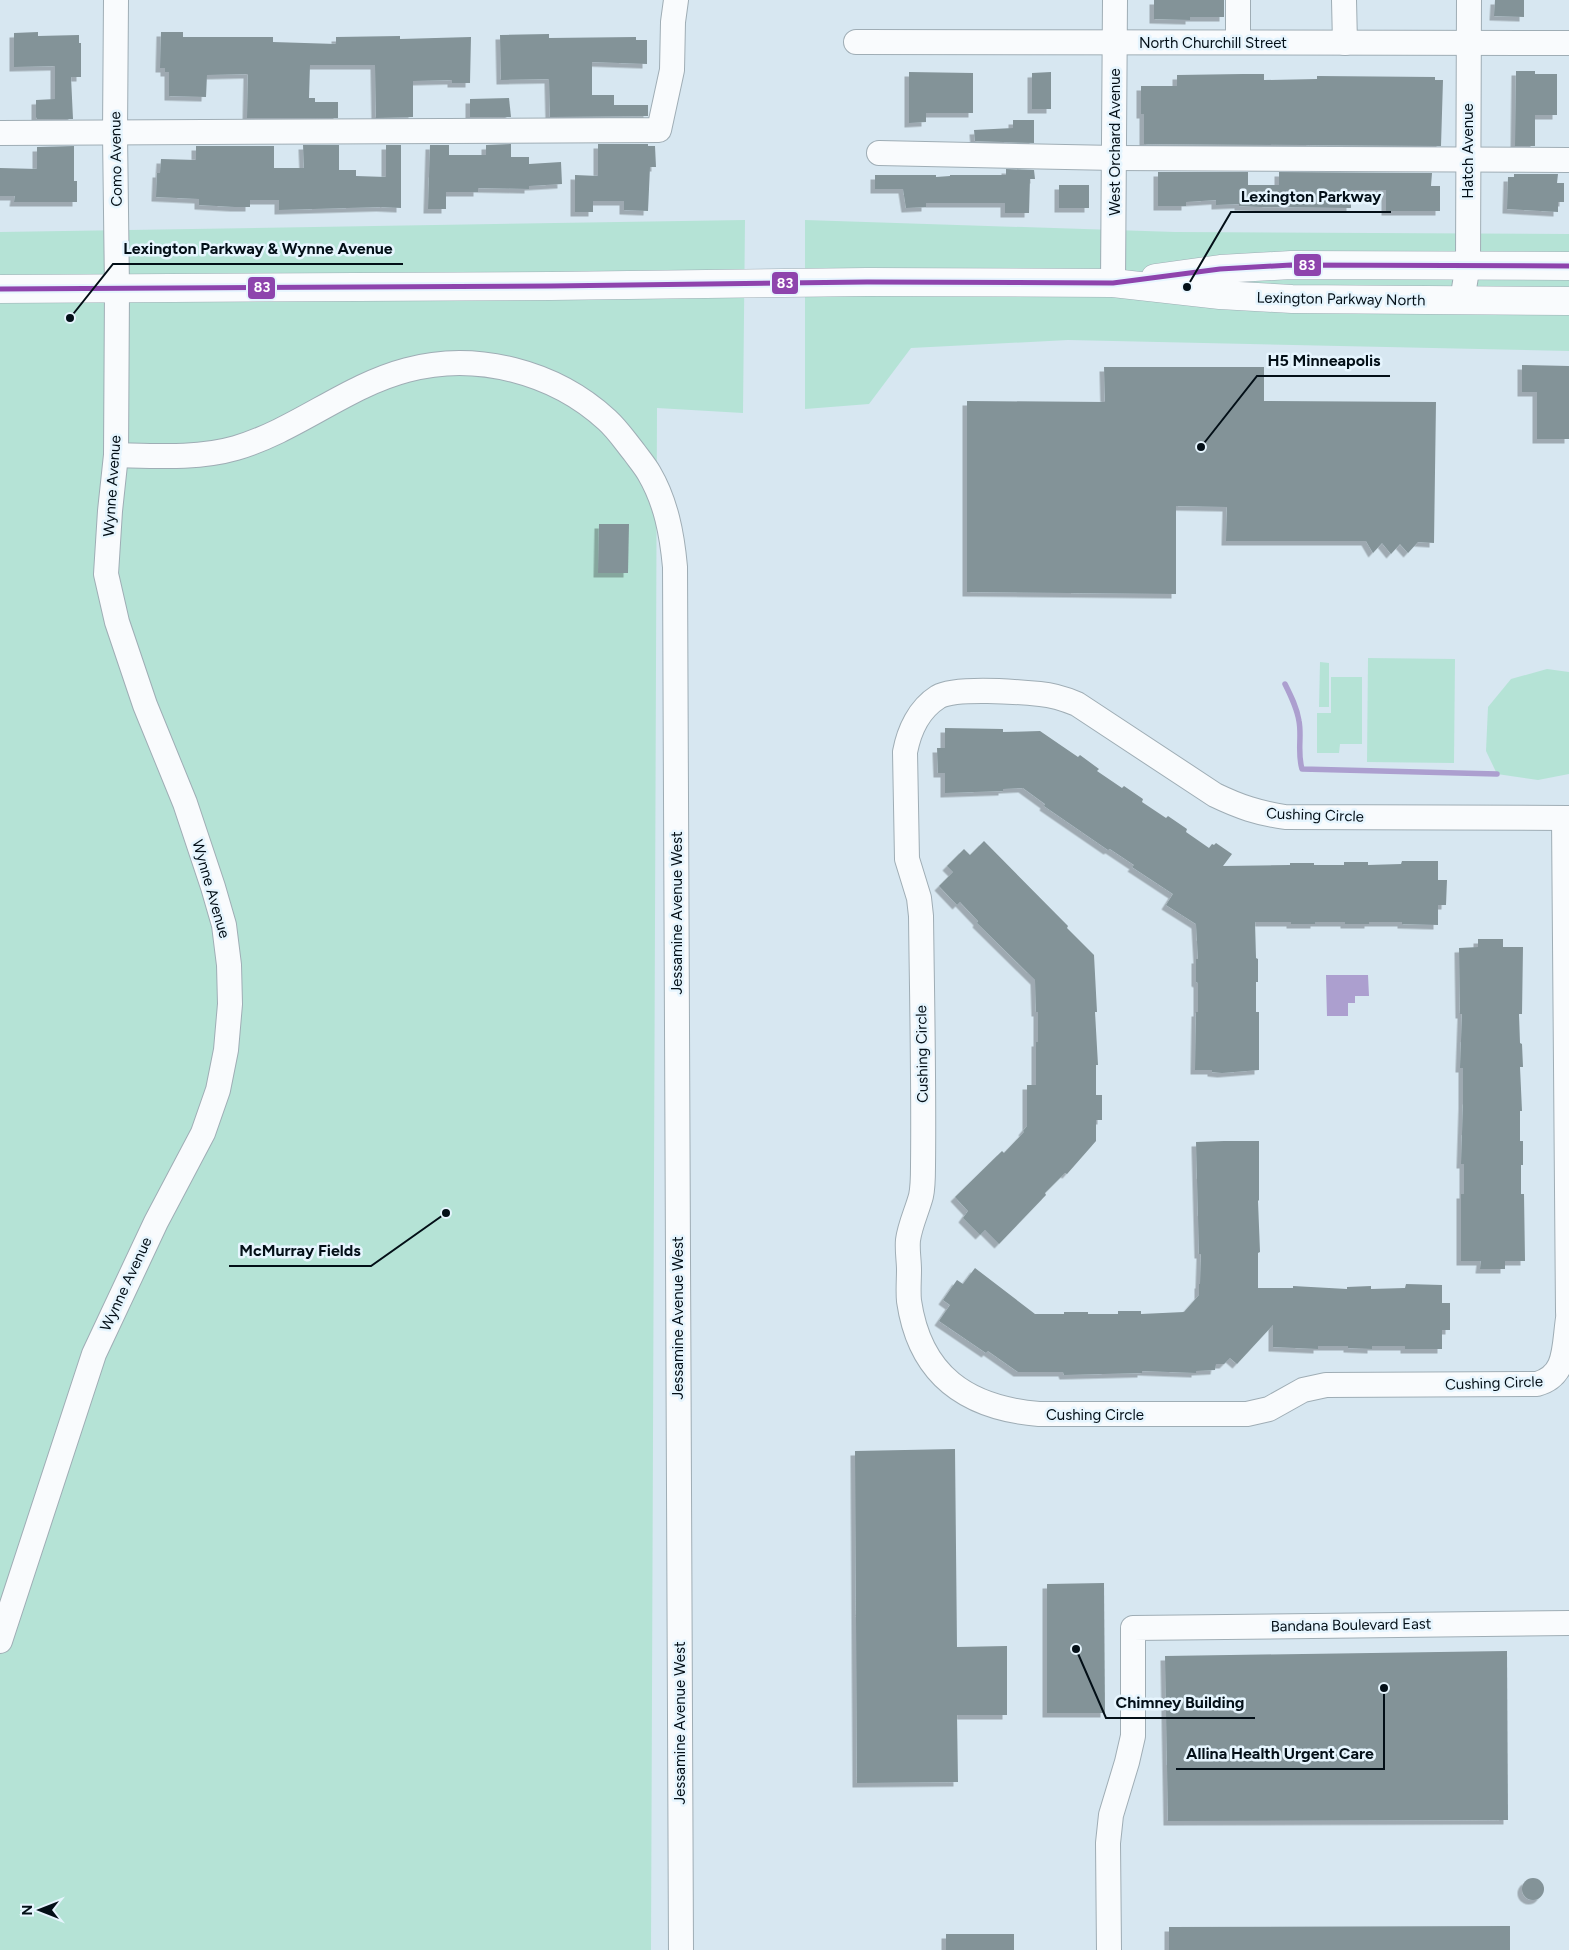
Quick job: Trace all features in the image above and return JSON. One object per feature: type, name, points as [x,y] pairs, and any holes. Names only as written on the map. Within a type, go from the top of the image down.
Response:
[{"type":"main road","name":"Lexington Parkway North","points":[[1114,283],[1229,268],[1291,265],[1468,264],[1569,266]]},
{"type":"main road","name":"Lexington Parkway North","points":[[0,289],[867,282],[1114,283],[1220,295],[1292,299],[1569,301]]},
{"type":"street","name":"Como Avenue","points":[[116,0],[114,133],[117,318]]},
{"type":"street","points":[[0,133],[658,130],[672,70],[673,22],[676,0]]},
{"type":"street","name":"West Orchard Avenue","points":[[1114,283],[1115,0]]},
{"type":"street","points":[[1238,0],[1238,42]]},
{"type":"street","points":[[1344,0],[1345,43]]},
{"type":"street","name":"Hatch Avenue","points":[[1462,301],[1468,264],[1469,0]]},
{"type":"street","name":"North Churchill Street","points":[[856,42],[1569,43]]},
{"type":"street","points":[[879,153],[1115,158],[1569,160]]},
{"type":"street","name":"Wynne Avenue","points":[[0,1641],[94,1354],[156,1222],[182,1176],[203,1133],[218,1090],[226,1050],[230,1004],[229,965],[224,925],[185,803],[145,705],[117,622],[106,574],[116,455],[117,318]]},
{"type":"street","name":"Jessamine Avenue West","points":[[116,455],[197,455],[236,448],[273,434],[372,381],[408,369],[439,364],[465,363],[489,365],[517,370],[548,381],[578,397],[607,420],[619,432],[649,473],[666,511],[672,535],[675,577],[681,1950]]},
{"type":"street","name":"Cushing Circle","points":[[965,691],[1041,694],[1061,698],[1077,704],[1215,794],[1236,806],[1260,813],[1285,817],[1567,818],[1569,1312],[1568,1359],[1564,1371],[1552,1381],[1537,1384],[1326,1385],[1303,1390],[1269,1409],[1258,1412],[1206,1415],[1039,1414],[1015,1412],[995,1408],[979,1401],[963,1393],[951,1383],[929,1358],[913,1322],[909,1299],[908,1240],[921,1195],[923,1145],[921,916],[919,898],[907,859],[906,752],[909,735],[916,721],[937,698],[950,692],[965,691]]},
{"type":"street","name":"Bandana Boulevard East","points":[[1109,1950],[1108,1843],[1111,1815],[1133,1736],[1133,1628],[1569,1622]]},
{"type":"green space","points":[[745,220],[743,413],[657,408],[651,1950],[0,1950],[0,232]]},
{"type":"green space","points":[[805,220],[1175,232],[1569,234],[1569,351],[1068,340],[911,348],[869,404],[805,409]]},
{"type":"green space","points":[[1368,658],[1455,659],[1454,763],[1367,762]]},
{"type":"green space","points":[[1320,662],[1329,663],[1329,707],[1319,707]]},
{"type":"green space","points":[[1547,669],[1569,672],[1569,774],[1538,780],[1497,774],[1486,751],[1488,707],[1511,679]]},
{"type":"green space","points":[[1331,677],[1362,677],[1362,744],[1340,744],[1339,753],[1317,753],[1317,713],[1331,713]]},
{"type":"shaded area","points":[[1326,975],[1368,975],[1369,996],[1355,996],[1355,1003],[1348,1003],[1348,1016],[1327,1016]]},
{"type":"building","points":[[1154,0],[1224,0],[1224,17],[1190,17],[1190,20],[1154,19]]},
{"type":"building","points":[[1495,0],[1524,0],[1524,17],[1494,16]]},
{"type":"building","points":[[38,32],[38,36],[79,35],[79,43],[81,43],[81,77],[71,77],[73,119],[37,119],[36,117],[36,100],[55,99],[55,66],[14,67],[14,33]]},
{"type":"building","points":[[161,32],[183,32],[183,37],[273,37],[273,42],[336,44],[336,37],[400,36],[400,39],[471,37],[470,83],[452,83],[452,80],[413,81],[413,117],[376,118],[375,65],[310,65],[309,98],[315,98],[315,102],[338,102],[338,118],[247,118],[248,74],[207,75],[206,97],[169,96],[169,72],[165,72],[165,68],[160,68]]},
{"type":"building","points":[[549,34],[549,38],[636,37],[636,40],[647,40],[647,64],[592,62],[592,95],[614,95],[614,105],[648,105],[648,116],[550,117],[549,79],[501,80],[500,35]]},
{"type":"building","points":[[1516,71],[1535,71],[1535,74],[1557,74],[1557,115],[1535,115],[1535,146],[1515,146]]},
{"type":"building","points":[[909,72],[973,73],[973,113],[926,113],[926,122],[909,123]]},
{"type":"building","points":[[1051,72],[1051,109],[1032,109],[1032,73]]},
{"type":"building","points":[[1264,74],[1264,80],[1317,79],[1317,76],[1435,77],[1435,80],[1443,80],[1441,146],[1144,144],[1144,114],[1141,114],[1141,86],[1177,86],[1177,75]]},
{"type":"building","points":[[509,98],[511,117],[470,117],[470,99]]},
{"type":"building","points":[[1013,120],[1034,120],[1034,143],[975,141],[974,130],[1013,128]]},
{"type":"building","points":[[511,144],[511,157],[529,157],[529,164],[561,162],[562,184],[529,186],[529,189],[478,188],[478,192],[446,192],[446,209],[428,209],[430,145],[449,145],[449,155],[486,155],[486,145]]},
{"type":"building","points":[[598,144],[648,144],[648,146],[655,146],[656,167],[650,167],[648,211],[624,210],[624,201],[593,201],[593,212],[575,212],[575,175],[598,176]]},
{"type":"building","points":[[303,145],[339,145],[339,170],[356,170],[356,176],[386,177],[386,145],[401,145],[401,208],[279,210],[279,200],[250,200],[250,207],[235,207],[199,205],[199,199],[156,197],[157,173],[160,173],[161,159],[196,160],[196,146],[274,146],[274,168],[304,168]]},
{"type":"building","points":[[74,146],[74,181],[77,181],[77,202],[14,202],[15,196],[0,196],[0,168],[37,169],[37,147]]},
{"type":"building","points":[[1006,169],[1034,170],[1035,179],[1030,179],[1029,213],[1005,213],[1005,203],[926,203],[926,207],[906,208],[903,189],[875,189],[875,175],[936,175],[936,177],[950,175],[1006,175]]},
{"type":"building","points":[[1158,172],[1248,172],[1248,185],[1279,185],[1279,172],[1432,173],[1431,186],[1440,186],[1440,211],[1386,211],[1386,190],[1351,190],[1351,208],[1260,207],[1239,206],[1239,204],[1216,205],[1216,200],[1186,202],[1186,206],[1158,206]]},
{"type":"building","points":[[1514,174],[1558,174],[1557,183],[1564,183],[1564,202],[1558,202],[1558,212],[1507,209],[1508,177],[1514,177]]},
{"type":"building","points":[[1059,185],[1089,185],[1089,208],[1059,208]]},
{"type":"building","points":[[1522,365],[1569,366],[1569,439],[1537,439],[1537,392],[1522,392]]},
{"type":"building","points":[[1104,367],[1264,367],[1264,401],[1436,402],[1434,543],[1418,542],[1408,553],[1400,544],[1391,554],[1382,543],[1373,553],[1366,541],[1226,541],[1227,507],[1176,506],[1176,594],[967,592],[967,401],[1105,402]]},
{"type":"building","points":[[599,524],[629,524],[628,573],[598,573]]},
{"type":"building","points":[[945,728],[1003,729],[1003,732],[1040,731],[1078,757],[1080,755],[1099,769],[1097,771],[1122,788],[1124,786],[1143,799],[1142,802],[1166,818],[1168,816],[1187,829],[1186,832],[1209,848],[1212,844],[1216,843],[1232,854],[1223,866],[1290,865],[1290,863],[1344,865],[1344,862],[1368,862],[1368,865],[1401,864],[1402,861],[1438,861],[1438,880],[1447,880],[1446,905],[1438,905],[1438,925],[1402,924],[1402,922],[1345,924],[1345,922],[1315,922],[1315,924],[1291,924],[1291,922],[1255,922],[1256,958],[1258,959],[1256,1012],[1259,1012],[1259,1070],[1222,1073],[1212,1072],[1212,1070],[1195,1070],[1196,1012],[1198,1012],[1196,924],[1166,905],[1173,894],[1132,867],[1134,865],[1110,849],[1108,850],[1044,806],[1045,804],[1023,788],[1003,789],[1003,791],[945,793],[945,773],[938,773],[937,748],[945,748]]},
{"type":"building","points":[[984,841],[1094,955],[1098,1065],[1096,1065],[1096,1095],[1102,1095],[1102,1120],[1096,1120],[1096,1141],[1067,1174],[1065,1173],[1045,1193],[1046,1195],[999,1244],[985,1230],[980,1235],[963,1218],[968,1211],[955,1197],[1002,1151],[1004,1153],[1024,1132],[1027,1126],[1027,1085],[1036,1085],[1038,1012],[1036,1012],[1035,980],[977,923],[978,921],[960,902],[957,905],[939,886],[953,872],[947,866],[964,849],[970,855]]},
{"type":"building","points":[[1478,939],[1503,939],[1503,947],[1523,947],[1522,1014],[1519,1014],[1523,1067],[1520,1067],[1522,1111],[1520,1111],[1520,1141],[1523,1141],[1521,1194],[1524,1194],[1525,1261],[1505,1261],[1505,1269],[1480,1269],[1481,1261],[1461,1261],[1461,1194],[1464,1194],[1464,1164],[1461,1164],[1463,1068],[1460,1068],[1462,1014],[1460,1014],[1459,948],[1478,947]]},
{"type":"building","points":[[1259,1141],[1258,1201],[1260,1252],[1258,1253],[1258,1288],[1293,1288],[1293,1286],[1347,1289],[1347,1287],[1371,1286],[1371,1289],[1405,1288],[1406,1284],[1442,1285],[1442,1303],[1450,1303],[1450,1330],[1442,1330],[1442,1349],[1405,1349],[1405,1346],[1372,1346],[1372,1349],[1348,1348],[1348,1346],[1318,1346],[1318,1349],[1273,1347],[1273,1325],[1237,1364],[1230,1358],[1224,1364],[1216,1364],[1215,1370],[1196,1371],[1196,1373],[1142,1371],[1142,1373],[1064,1375],[1063,1372],[1018,1372],[939,1321],[950,1305],[943,1300],[957,1280],[963,1284],[975,1268],[1035,1314],[1088,1312],[1088,1314],[1118,1314],[1118,1311],[1141,1311],[1141,1314],[1184,1312],[1199,1295],[1200,1284],[1201,1254],[1199,1254],[1196,1142]]},
{"type":"building","points":[[955,1449],[957,1647],[1007,1646],[1007,1715],[957,1715],[958,1782],[857,1783],[855,1451]]},
{"type":"building","points":[[1104,1583],[1105,1713],[1047,1713],[1047,1584]]},
{"type":"building","points":[[1507,1651],[1508,1820],[1168,1821],[1165,1656]]},
{"type":"building","points":[[1533,1878],[1541,1881],[1544,1889],[1541,1897],[1533,1900],[1525,1897],[1522,1889],[1525,1881]]},
{"type":"building","points":[[1510,1926],[1510,1950],[1169,1950],[1169,1927]]},
{"type":"building","points":[[946,1934],[1014,1934],[1014,1950],[946,1950]]},
{"type":"waterway","points":[[1285,684],[1294,702],[1298,716],[1302,769],[1497,774]]},
{"type":"transit line","name":"83","points":[[0,289],[867,282],[1113,283],[1220,269],[1291,265],[1569,266]]},
{"type":"place","name":"Lexington Parkway","points":[[1187,287]]},
{"type":"place","name":"Lexington Parkway & Wynne Avenue","points":[[70,318]]},
{"type":"place","name":"H5 Minneapolis","points":[[1201,447]]},
{"type":"place","name":"McMurray Fields","points":[[446,1213]]},
{"type":"place","name":"Chimney Building","points":[[1076,1649]]},
{"type":"place","name":"Allina Health Urgent Care","points":[[1384,1688]]}]
